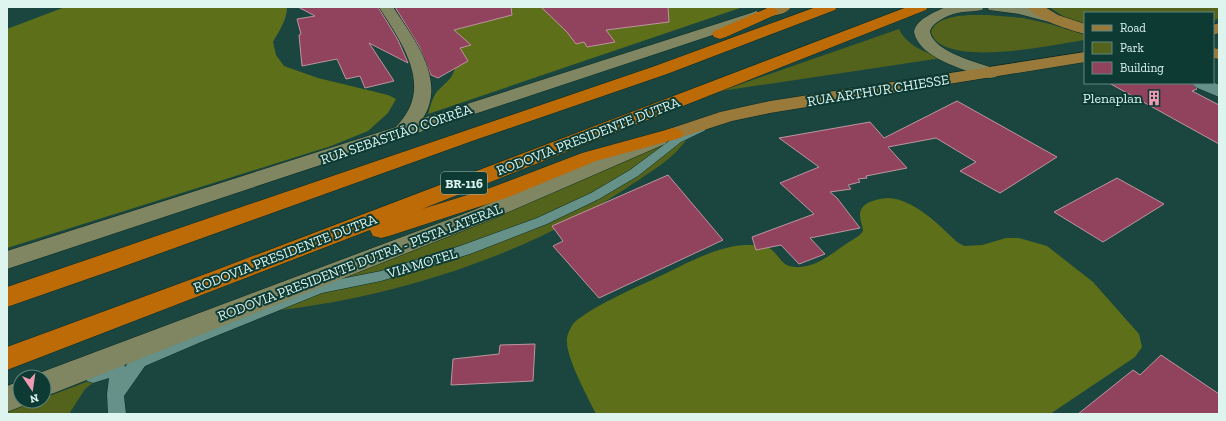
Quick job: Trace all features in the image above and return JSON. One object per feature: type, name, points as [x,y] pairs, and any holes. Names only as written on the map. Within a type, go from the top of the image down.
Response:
[{"type":"highway","points":[[7,297],[662,70],[830,7]]},
{"type":"highway","name":"RODOVIA PRESIDENTE DUTRA","points":[[7,358],[42,347],[220,279],[546,152],[762,70],[921,7]]},
{"type":"highway","points":[[468,136],[518,113],[640,70],[777,9]]},
{"type":"highway","points":[[42,347],[162,312],[303,255],[498,193],[589,157],[673,134]]},
{"type":"main road","points":[[386,7],[421,68],[424,84],[422,99],[413,121],[402,132]]},
{"type":"main road","points":[[977,7],[954,8],[930,21],[922,30],[924,39],[932,47],[947,56],[990,73]]},
{"type":"main road","points":[[994,7],[1019,10],[1053,18],[1084,29]]},
{"type":"main road","points":[[1034,7],[1053,18]]},
{"type":"main road","name":"RUA SEBASTIÃO CORRÊA","points":[[7,260],[255,181],[777,9]]},
{"type":"main road","name":"RUA ARTHUR CHIESSE","points":[[673,134],[727,116],[770,107],[1084,57]]},
{"type":"main road","name":"RODOVIA PRESIDENTE DUTRA - PISTA LATERAL","points":[[52,381],[203,329],[482,215],[587,169],[673,134]]},
{"type":"street","points":[[1203,84],[1219,92]]},
{"type":"lane","name":"VIA MOTEL","points":[[115,394],[139,361],[203,329],[320,288],[381,276],[466,250],[542,221],[595,196],[634,173],[677,140],[727,116]]},
{"type":"lane","points":[[52,389],[118,368],[115,394],[117,414]]},
{"type":"green space","points":[[65,7],[287,7],[284,21],[273,42],[276,55],[284,66],[318,78],[388,95],[396,99],[388,113],[368,131],[331,146],[7,248],[7,29]]},
{"type":"green space","points":[[442,7],[743,7],[428,114],[436,93],[451,77],[456,62]]},
{"type":"green space","points":[[1049,7],[1219,7],[1219,18],[1214,20],[1214,12],[1084,12],[1084,27],[1069,20]]},
{"type":"green space","points":[[988,15],[1023,18],[1050,24],[1084,35],[1084,40],[1001,52],[956,50],[940,43],[931,32],[933,27],[937,24],[953,17]]},
{"type":"green space","points":[[899,29],[902,35],[917,48],[942,58],[721,91]]},
{"type":"green space","points":[[692,133],[670,157],[625,189],[584,214],[540,237],[494,257],[446,274],[398,288],[349,299],[252,313]]},
{"type":"green space","points":[[888,198],[898,199],[917,208],[926,214],[957,242],[964,246],[982,245],[1006,238],[1019,238],[1047,246],[1093,282],[1139,334],[1142,347],[1135,357],[1050,414],[596,414],[573,366],[567,346],[568,333],[577,320],[595,308],[624,293],[700,257],[724,248],[748,245],[761,246],[772,250],[786,265],[797,267],[814,264],[829,256],[857,237],[863,231],[860,215],[866,204],[874,200]]},
{"type":"green space","points":[[102,376],[85,389],[69,414],[7,414],[7,411],[13,409],[52,409],[52,395]]},
{"type":"building","points":[[298,7],[378,7],[398,40],[408,63],[369,43],[394,81],[365,88],[360,76],[346,79],[337,59],[302,66],[299,35],[301,34],[297,19],[315,16]]},
{"type":"building","points":[[395,7],[511,7],[512,15],[454,30],[471,45],[460,48],[468,61],[438,78],[431,75],[419,46]]},
{"type":"building","points":[[541,7],[668,7],[669,22],[606,30],[615,42],[587,47],[584,42],[576,44],[567,32]]},
{"type":"building","points":[[1111,84],[1192,84],[1197,89],[1192,91],[1219,105],[1219,144]]},
{"type":"building","points":[[957,101],[1057,157],[1000,193],[960,171],[976,162],[936,138],[888,147],[907,168],[866,176],[867,178],[858,179],[860,182],[848,185],[851,189],[830,192],[837,198],[860,228],[810,238],[825,254],[799,264],[781,245],[756,250],[752,237],[814,214],[780,183],[819,167],[779,138],[870,122],[884,138]]},
{"type":"building","points":[[668,175],[723,240],[599,298],[553,246],[563,241],[552,226]]},
{"type":"building","points":[[1117,178],[1164,204],[1103,242],[1054,212]]},
{"type":"building","points":[[535,344],[533,381],[451,385],[453,359],[499,354],[500,345]]},
{"type":"building","points":[[1161,355],[1219,394],[1219,414],[1078,414],[1133,370],[1140,375]]},
{"type":"place","name":"Plenaplan","points":[[1154,98]]}]
